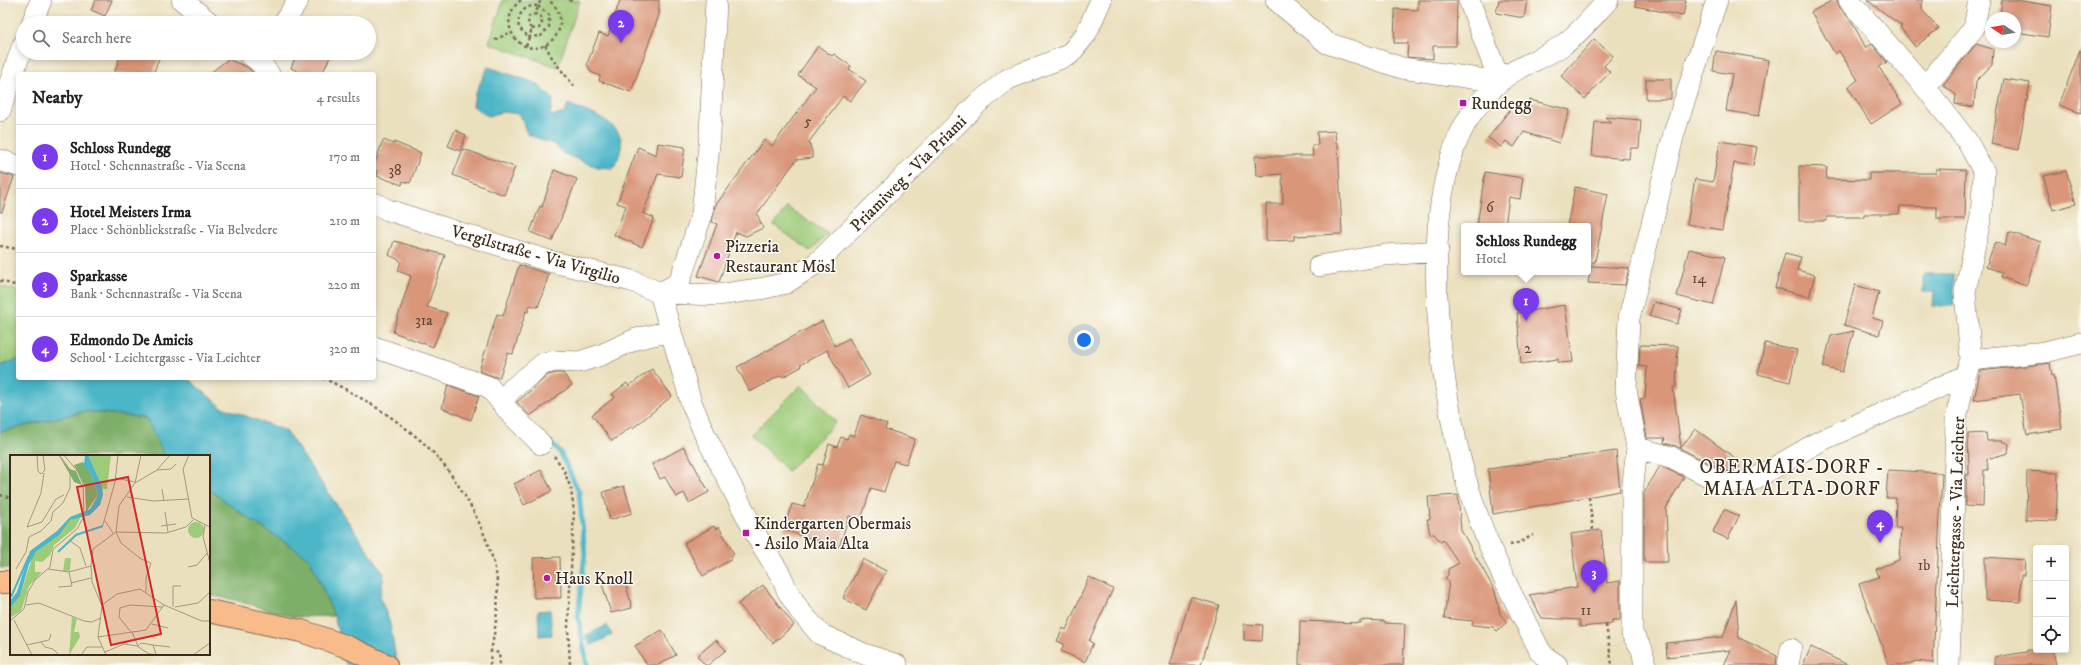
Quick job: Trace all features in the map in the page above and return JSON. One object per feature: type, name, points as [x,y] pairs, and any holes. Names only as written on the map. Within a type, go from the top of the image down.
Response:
[{"type":"main road","points":[[210,611],[301,631],[345,646],[386,665]]},
{"type":"street","points":[[35,16],[41,0]]},
{"type":"street","points":[[182,0],[201,16]]},
{"type":"street","points":[[288,16],[298,0]]},
{"type":"street","points":[[716,0],[710,135],[702,214],[679,284],[660,293],[691,402],[705,435],[760,542],[800,611],[820,634],[864,654],[897,665]]},
{"type":"street","name":"Priamiweg - Via Priami","points":[[660,293],[718,295],[765,288],[786,282],[818,262],[977,104],[1008,79],[1069,55],[1086,34],[1101,0]]},
{"type":"street","points":[[1276,0],[1327,43],[1402,68],[1500,82]]},
{"type":"street","points":[[1469,0],[1500,82]]},
{"type":"street","points":[[1557,665],[1545,657],[1540,651],[1492,553],[1473,504],[1455,443],[1444,379],[1437,298],[1438,251],[1443,189],[1455,144],[1475,109],[1510,73],[1564,44],[1608,0]]},
{"type":"street","points":[[1645,665],[1642,649],[1632,634],[1632,492],[1637,448],[1626,390],[1629,318],[1674,133],[1717,0]]},
{"type":"street","name":"Leichtergasse - Via Leichter","points":[[1849,0],[1925,87],[1967,141],[1984,172],[1981,216],[1965,292],[1968,368],[1956,419],[1949,665]]},
{"type":"street","points":[[1925,87],[1974,28],[1979,0]]},
{"type":"street","points":[[0,111],[18,60]]},
{"type":"street","points":[[0,160],[16,165]]},
{"type":"street","name":"Vergilstraße - Via Virgilio","points":[[376,203],[388,210],[549,261],[632,281],[660,293]]},
{"type":"street","points":[[1319,266],[1385,255],[1438,251]]},
{"type":"street","points":[[501,402],[512,389],[543,364],[555,361],[579,362],[601,355],[636,340],[671,331]]},
{"type":"street","points":[[1637,448],[1671,457],[1724,484],[1753,480],[1820,441],[1968,368],[2081,343]]},
{"type":"street","points":[[376,348],[489,387],[501,402],[541,444]]},
{"type":"path","points":[[521,0],[512,9],[510,15],[509,21],[511,32],[515,39],[526,46],[537,47],[546,45],[557,34],[560,23],[558,11],[548,0]]},
{"type":"path","points":[[536,14],[540,0]]},
{"type":"path","points":[[569,0],[575,2]]},
{"type":"path","points":[[538,6],[549,15],[549,27],[541,36],[529,37],[519,28],[518,19],[526,8],[538,6]]},
{"type":"path","points":[[536,14],[541,17],[542,24],[539,28],[532,29],[528,25],[527,20],[529,16],[536,14]]},
{"type":"path","points":[[526,46],[532,29]]},
{"type":"path","points":[[495,40],[511,32]]},
{"type":"path","points":[[546,45],[554,61],[574,86]]},
{"type":"path","points":[[0,246],[16,249]]},
{"type":"path","points":[[0,281],[16,285]]},
{"type":"path","points":[[327,380],[363,400],[421,441],[443,465],[464,494],[490,550],[496,573],[497,619],[490,665]]},
{"type":"path","points":[[541,444],[553,455],[562,468],[571,489],[574,512],[568,626],[570,665]]},
{"type":"path","points":[[0,495],[10,498]]},
{"type":"path","points":[[1589,497],[1593,531]]},
{"type":"path","points":[[1507,545],[1521,542],[1532,535]]},
{"type":"path","points":[[1606,625],[1612,665]]},
{"type":"path","points":[[491,651],[499,653],[500,665]]},
{"type":"green space","points":[[503,0],[580,0],[558,67],[489,43]]},
{"type":"green space","points":[[787,207],[828,234],[810,251],[774,225]]},
{"type":"green space","points":[[0,286],[16,290],[16,360],[0,366]]},
{"type":"green space","points":[[801,385],[836,422],[788,471],[751,435]]},
{"type":"green space","points":[[85,411],[146,418],[163,453],[166,455],[10,455],[10,568],[0,568],[0,432]]},
{"type":"green space","points":[[210,490],[242,514],[310,558],[334,616],[293,617],[235,600],[210,595]]},
{"type":"water","points":[[488,67],[536,83],[553,99],[550,116],[565,113],[568,104],[603,119],[612,125],[618,133],[621,142],[620,153],[613,168],[598,167],[584,162],[563,153],[555,145],[527,134],[520,114],[503,112],[488,116],[473,106],[475,94]]},
{"type":"water","points":[[1923,274],[1954,274],[1954,306],[1933,306],[1934,292],[1923,292]]},
{"type":"water","points":[[16,360],[16,380],[189,380],[222,407],[286,431],[384,574],[380,597],[390,624],[397,665],[346,665],[334,616],[310,559],[242,514],[210,490],[210,455],[166,455],[163,453],[146,418],[85,411],[0,432],[0,366]]},
{"type":"water","points":[[550,610],[552,635],[539,636],[538,611]]},
{"type":"water","points":[[607,625],[612,635],[591,645],[585,636]]},
{"type":"building","points":[[96,0],[112,0],[105,16],[91,10]]},
{"type":"building","points":[[620,0],[659,0],[659,15],[631,92],[599,81],[600,76],[591,72],[587,64],[599,33],[608,36]]},
{"type":"building","points":[[1418,0],[1457,0],[1456,46],[1433,46],[1433,59],[1407,57],[1408,43],[1394,43],[1395,9],[1418,10]]},
{"type":"building","points":[[1499,0],[1527,0],[1524,18],[1496,13]]},
{"type":"building","points":[[1636,0],[1686,0],[1683,16],[1635,6]]},
{"type":"building","points":[[1833,0],[1837,0],[1840,8],[1852,22],[1866,48],[1872,44],[1887,62],[1879,67],[1902,104],[1871,124],[1848,87],[1858,80],[1839,51],[1835,54],[1811,12]]},
{"type":"building","points":[[1867,0],[1922,0],[1922,10],[1939,28],[1915,47],[1900,27],[1902,26]]},
{"type":"building","points":[[2002,0],[2016,0],[2052,6],[2048,37],[2021,34],[2021,12],[2001,12]]},
{"type":"building","points":[[1594,39],[1613,56],[1604,66],[1610,72],[1585,99],[1561,76]]},
{"type":"building","points":[[1976,44],[1985,47],[1985,48],[1993,49],[1992,65],[1976,81],[1974,107],[1955,104],[1956,95],[1943,85]]},
{"type":"building","points":[[818,46],[832,56],[834,54],[851,66],[849,69],[866,81],[850,101],[843,96],[809,142],[812,158],[796,160],[757,214],[763,228],[746,236],[736,232],[719,282],[698,276],[717,224],[712,222],[715,206],[764,140],[772,146],[816,87],[798,75]]},
{"type":"building","points":[[2080,50],[2081,51],[2081,113],[2059,105]]},
{"type":"building","points":[[1716,51],[1769,60],[1759,116],[1726,111],[1732,74],[1713,71]]},
{"type":"building","points":[[119,60],[158,60],[154,72],[115,72]]},
{"type":"building","points":[[227,60],[230,60],[247,67],[252,72],[212,72]]},
{"type":"building","points":[[294,60],[329,60],[323,72],[300,72],[291,68]]},
{"type":"building","points":[[1646,79],[1671,79],[1671,99],[1646,99]]},
{"type":"building","points":[[2004,79],[2030,83],[2018,150],[1991,144]]},
{"type":"building","points":[[1530,100],[1570,110],[1559,143],[1524,132],[1514,147],[1506,141],[1501,147],[1488,138],[1512,107],[1524,110]]},
{"type":"building","points":[[1605,117],[1641,120],[1639,148],[1630,148],[1629,159],[1592,156],[1595,122],[1612,123]]},
{"type":"building","points":[[455,130],[466,135],[460,151],[448,146]]},
{"type":"building","points":[[1335,131],[1336,143],[1338,143],[1342,234],[1294,236],[1294,240],[1266,241],[1266,204],[1283,204],[1282,174],[1256,176],[1255,156],[1313,156],[1312,145],[1318,145],[1317,132]]},
{"type":"building","points":[[383,140],[394,144],[394,142],[421,153],[410,183],[403,181],[402,185],[377,176],[378,171],[376,170],[376,160]]},
{"type":"building","points":[[1720,141],[1757,147],[1753,166],[1734,163],[1722,230],[1687,224],[1695,179],[1713,182]]},
{"type":"building","points":[[658,143],[685,147],[681,177],[658,174],[643,213],[654,218],[642,247],[614,235],[626,206],[617,203],[638,147],[656,155]]},
{"type":"building","points":[[463,149],[515,167],[504,195],[453,175]]},
{"type":"building","points":[[1799,166],[1827,167],[1826,179],[1869,180],[1869,173],[1936,173],[1936,169],[1966,170],[1965,219],[1937,219],[1937,207],[1900,206],[1899,214],[1864,214],[1864,217],[1826,217],[1826,221],[1799,221]]},
{"type":"building","points":[[554,170],[577,179],[552,241],[530,232],[540,206],[542,207]]},
{"type":"building","points":[[2066,171],[2076,204],[2053,210],[2043,176]]},
{"type":"building","points":[[1485,172],[1523,178],[1520,199],[1509,197],[1505,223],[1477,223]]},
{"type":"building","points":[[0,173],[14,177],[2,212],[0,212]]},
{"type":"building","points":[[1575,187],[1608,194],[1595,262],[1591,262],[1591,223],[1568,223]]},
{"type":"building","points":[[2009,232],[2041,242],[2026,286],[2001,277],[2002,272],[1986,267],[1995,242],[2005,246]]},
{"type":"building","points":[[394,241],[445,255],[427,307],[447,313],[433,347],[393,332],[411,276],[398,271],[401,261],[389,255]]},
{"type":"building","points":[[1689,249],[1725,257],[1713,305],[1677,296]]},
{"type":"building","points":[[1785,253],[1801,257],[1797,270],[1815,275],[1809,297],[1775,288]]},
{"type":"building","points":[[519,265],[549,274],[538,307],[530,305],[528,312],[526,311],[513,354],[508,353],[499,378],[479,371],[497,314],[503,316]]},
{"type":"building","points":[[1591,266],[1629,268],[1625,285],[1588,283],[1589,275],[1591,275]]},
{"type":"building","points":[[1855,285],[1879,292],[1872,318],[1883,321],[1879,335],[1844,325]]},
{"type":"building","points":[[1654,302],[1682,310],[1677,324],[1649,316]]},
{"type":"building","points":[[1565,305],[1573,362],[1558,363],[1558,359],[1521,364],[1517,313]]},
{"type":"building","points":[[822,321],[835,346],[849,338],[870,375],[848,388],[827,350],[800,365],[801,367],[783,377],[781,375],[750,392],[737,367]]},
{"type":"building","points":[[1854,331],[1842,372],[1823,367],[1831,336]]},
{"type":"building","points":[[1765,343],[1797,350],[1790,382],[1758,374]]},
{"type":"building","points":[[1640,345],[1678,346],[1676,387],[1673,387],[1681,448],[1695,429],[1741,462],[1735,470],[1726,472],[1676,446],[1664,443],[1665,438],[1647,438],[1640,399],[1645,398],[1647,367],[1639,366]]},
{"type":"building","points":[[2050,363],[2052,376],[2054,375],[2062,429],[2027,435],[2020,394],[1974,400],[1980,371]]},
{"type":"building","points":[[652,369],[672,396],[633,428],[632,426],[612,441],[592,415],[615,397],[612,394],[627,383],[629,386]]},
{"type":"building","points":[[563,373],[572,385],[530,416],[517,402],[548,375]]},
{"type":"building","points":[[448,385],[479,396],[471,420],[442,408]]},
{"type":"building","points":[[861,415],[887,424],[885,429],[915,439],[906,464],[894,461],[884,492],[871,488],[861,520],[849,516],[839,547],[783,530],[792,504],[804,507],[818,464],[823,465],[829,444],[837,447],[841,437],[847,439],[849,434],[854,436]]},
{"type":"building","points":[[1986,433],[1987,441],[2001,441],[2009,444],[2008,453],[1987,459],[1988,470],[1984,470],[1983,507],[1966,506],[1966,475],[1969,475],[1968,434]]},
{"type":"building","points":[[684,447],[709,492],[689,503],[684,493],[676,497],[665,477],[660,479],[652,464]]},
{"type":"building","points":[[1616,451],[1620,491],[1493,514],[1488,469]]},
{"type":"building","points":[[1660,466],[1684,477],[1666,508],[1668,562],[1644,562],[1644,493]]},
{"type":"building","points":[[541,470],[552,491],[524,505],[514,484]]},
{"type":"building","points":[[1888,470],[1942,473],[1933,663],[1916,661],[1905,665],[1889,665],[1859,584],[1879,577],[1876,569],[1899,560],[1901,528],[1895,528],[1896,498],[1886,498]]},
{"type":"building","points":[[2027,471],[2058,473],[2056,521],[2026,520]]},
{"type":"building","points":[[624,486],[632,513],[610,520],[603,492]]},
{"type":"building","points":[[1458,495],[1461,530],[1495,591],[1500,614],[1507,622],[1497,631],[1493,627],[1472,625],[1473,621],[1444,618],[1449,581],[1445,578],[1448,575],[1448,569],[1459,563],[1443,540],[1441,542],[1434,534],[1430,534],[1427,519],[1430,519],[1428,497]]},
{"type":"building","points":[[1724,509],[1739,516],[1728,539],[1713,532]]},
{"type":"building","points":[[714,526],[716,529],[719,527],[734,554],[731,556],[732,559],[703,576],[684,543]]},
{"type":"building","points":[[1601,530],[1607,583],[1620,581],[1620,620],[1612,620],[1612,624],[1580,627],[1580,620],[1542,618],[1529,595],[1577,587],[1571,534]]},
{"type":"building","name":"Haus Knoll","points":[[560,557],[561,598],[534,598],[533,558]]},
{"type":"building","points":[[1985,557],[2025,560],[2024,575],[2021,575],[2020,602],[1985,600]]},
{"type":"building","points":[[863,559],[886,571],[866,610],[843,598]]},
{"type":"building","points":[[1089,577],[1113,589],[1089,641],[1093,643],[1085,662],[1061,651],[1064,644],[1057,641],[1063,628],[1066,630]]},
{"type":"building","points":[[624,578],[632,608],[611,613],[602,584]]},
{"type":"building","points":[[763,585],[794,625],[773,643],[738,604]]},
{"type":"building","points":[[1191,597],[1219,605],[1201,665],[1170,665]]},
{"type":"building","points":[[1736,600],[1739,638],[1777,656],[1776,665],[1724,665],[1731,650],[1667,657],[1666,643],[1723,637]]},
{"type":"building","points":[[1360,620],[1385,621],[1385,623],[1405,624],[1403,665],[1299,665],[1300,621],[1360,623]]},
{"type":"building","points":[[1244,624],[1263,625],[1262,641],[1244,640]]},
{"type":"building","points":[[662,630],[676,655],[658,665],[647,665],[635,646]]},
{"type":"building","points":[[716,640],[726,650],[708,665],[705,665],[697,656]]},
{"type":"building","points":[[1811,647],[1848,665],[1803,665]]},
{"type":"building","points":[[2027,650],[2033,650],[2033,653],[2054,653],[2056,665],[1995,665],[1995,657],[2027,652]]},
{"type":"waterway","points":[[547,440],[560,452],[579,492],[585,553],[578,616],[587,665]]},
{"type":"place","name":"Hotel Meisters Irma","points":[[621,43]]},
{"type":"place","name":"Rundegg","points":[[1463,103]]},
{"type":"place","name":"Pizzeria Restaurant Mösl","points":[[717,256]]},
{"type":"place","name":"Schloss Rundegg","points":[[1526,321]]},
{"type":"place","name":"Kindergarten Obermais - Asilo Maia Alta","points":[[746,533]]},
{"type":"place","name":"Edmondo De Amicis","points":[[1880,543]]},
{"type":"place","name":"Haus Knoll","points":[[547,578]]},
{"type":"place","name":"Sparkasse","points":[[1594,593]]},
{"type":"district","name":"OBERMAIS-DORF - MAIA ALTA-DORF","points":[[1792,477]]}]
